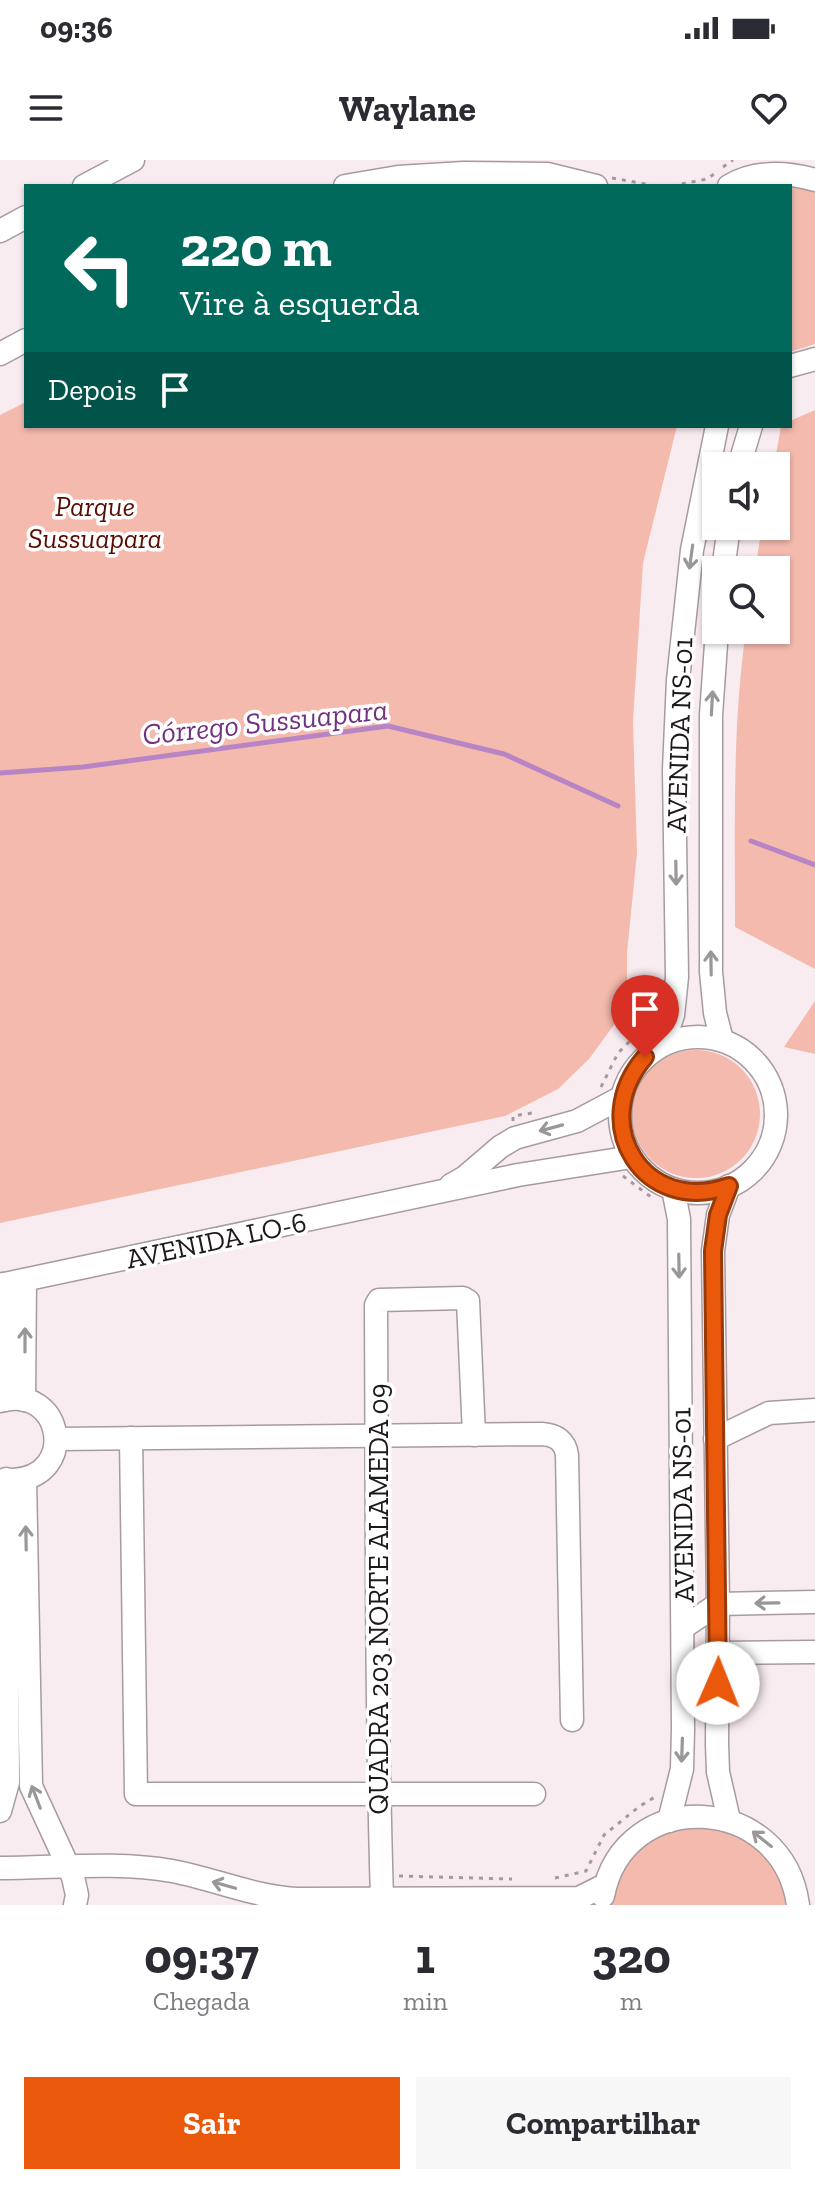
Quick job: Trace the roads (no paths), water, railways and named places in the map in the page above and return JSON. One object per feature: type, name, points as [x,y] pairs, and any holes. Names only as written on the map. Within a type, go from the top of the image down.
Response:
[{"type":"street","points":[[88,184],[133,160]]},
{"type":"street","points":[[733,184],[794,167],[815,180]]},
{"type":"street","points":[[464,173],[499,184]]},
{"type":"street","points":[[357,184],[398,177],[464,173],[547,174],[588,184]]},
{"type":"street","points":[[0,231],[24,218]]},
{"type":"street","points":[[0,354],[24,341]]},
{"type":"street","points":[[792,365],[815,359]]},
{"type":"street","name":"AVENIDA NS-01","points":[[663,1044],[673,1015],[677,977],[674,770],[678,680],[692,550],[717,428]]},
{"type":"street","points":[[743,452],[750,428]]},
{"type":"street","name":"AVENIDA NS-01","points":[[716,644],[711,715],[711,972],[715,1013],[722,1040]]},
{"type":"street","points":[[685,1038],[722,1040],[745,1052],[763,1071],[774,1094],[776,1120],[770,1145],[757,1167],[729,1186],[716,1191],[665,1195],[650,1176],[625,1165],[622,1097],[633,1071],[663,1044],[685,1038]]},
{"type":"street","points":[[431,1196],[465,1177],[515,1138],[577,1121],[622,1097]]},
{"type":"street","name":"AVENIDA LO-6","points":[[2,1285],[518,1175],[625,1165]]},
{"type":"street","name":"AVENIDA NS-01","points":[[729,1186],[718,1215],[713,1251],[718,1772],[729,1820]]},
{"type":"street","name":"AVENIDA NS-01","points":[[665,1195],[679,1219],[684,1627],[682,1769],[669,1821]]},
{"type":"street","points":[[9,1400],[25,1280]]},
{"type":"street","points":[[2,1285],[9,1400]]},
{"type":"street","name":"QUADRA 203 NORTE ALAMEDA 09","points":[[382,1899],[376,1436],[376,1305],[379,1300],[466,1299],[470,1306],[474,1435]]},
{"type":"street","points":[[9,1400],[46,1413],[56,1439],[48,1463],[38,1473],[10,1478]]},
{"type":"street","points":[[715,1439],[769,1413],[815,1410]]},
{"type":"street","points":[[56,1439],[551,1435],[561,1441],[567,1455],[572,1720]]},
{"type":"street","points":[[131,1438],[136,1794],[534,1794]]},
{"type":"street","points":[[0,1811],[8,1782],[10,1478]]},
{"type":"street","points":[[10,1478],[31,1786],[69,1867],[75,1886],[75,1905]]},
{"type":"street","points":[[684,1627],[718,1604],[815,1602]]},
{"type":"street","points":[[718,1653],[815,1652]]},
{"type":"street","points":[[0,1868],[163,1869],[277,1898],[579,1898],[604,1895],[614,1865],[627,1847],[649,1830],[669,1821],[696,1816],[729,1820],[763,1838],[782,1858],[792,1878],[798,1905]]},
{"type":"street","points":[[792,1878],[802,1888],[815,1894]]},
{"type":"waterway","name":"Córrego Sussuapara","points":[[0,773],[83,767],[388,726],[504,754],[618,806]]},
{"type":"waterway","name":"Córrego Sussuapara","points":[[751,841],[815,865]]},
{"type":"park label","name":"Parque Sussuapara","points":[[95,522]]}]
